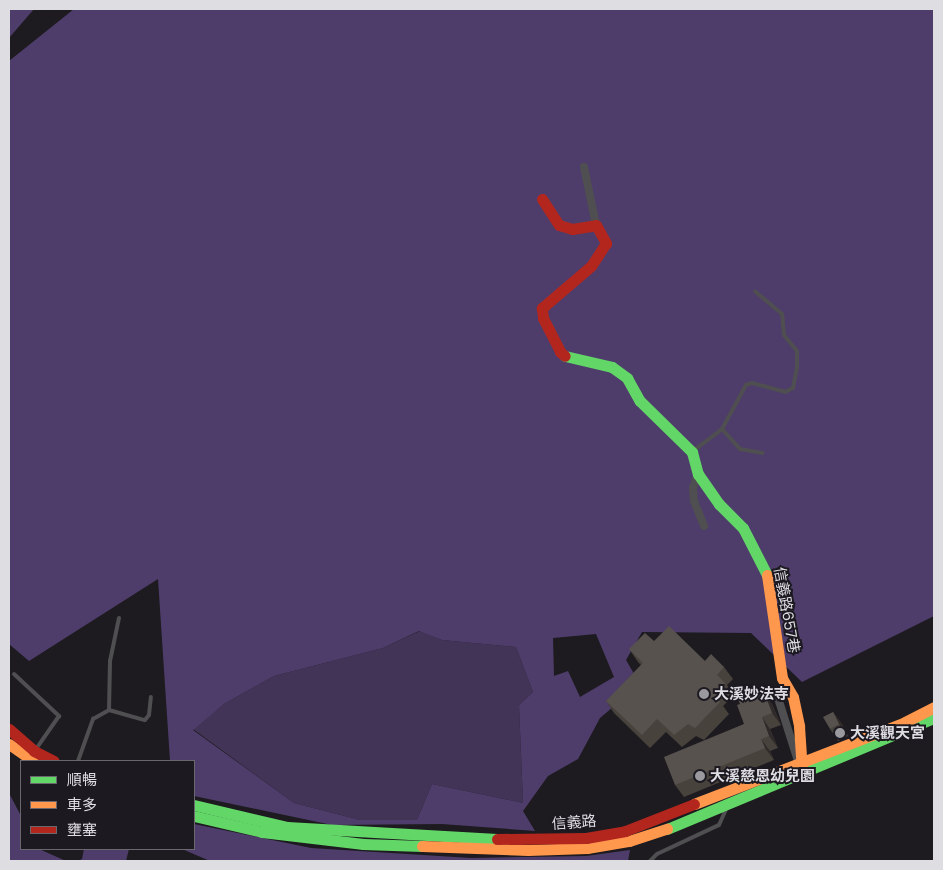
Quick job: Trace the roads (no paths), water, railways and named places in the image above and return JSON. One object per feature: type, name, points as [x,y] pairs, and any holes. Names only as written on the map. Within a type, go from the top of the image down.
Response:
[{"type":"main road","points":[[542,198],[559,225],[572,229],[596,225]]},
{"type":"main road","name":"信義路657巷","points":[[596,225],[606,243],[591,266],[542,308],[542,318],[560,352],[570,359],[612,367],[627,378],[640,400],[692,452],[698,474],[720,504],[743,528],[766,568],[782,678],[793,697],[799,726],[802,770]]},
{"type":"main road","name":"信義路","points":[[195,816],[262,832],[354,843],[528,850],[587,848],[629,841],[678,826],[729,805],[934,707]]},
{"type":"main road","name":"信義路","points":[[195,805],[287,827],[337,832],[527,840],[586,838],[626,831],[724,792],[802,770],[934,718]]},
{"type":"main road","points":[[9,729],[32,757]]},
{"type":"main road","points":[[9,744],[32,757],[48,760]]},
{"type":"street","points":[[584,168],[596,225]]},
{"type":"street","points":[[698,474],[693,488],[694,501],[704,526]]},
{"type":"street","points":[[749,700],[763,693],[773,694],[778,698],[802,770]]},
{"type":"lane","points":[[692,452],[722,429],[746,385],[752,383],[785,392],[793,388],[798,368],[797,351],[784,335],[782,314],[756,291]]},
{"type":"lane","points":[[722,429],[740,448],[763,452]]},
{"type":"lane","points":[[109,710],[110,661],[119,618]]},
{"type":"lane","points":[[14,674],[59,716],[32,757]]},
{"type":"lane","points":[[78,760],[93,719],[109,710],[144,720],[149,715],[151,697]]},
{"type":"lane","points":[[650,861],[657,854],[719,825],[729,805],[724,792]]},
{"type":"place","name":"大溪妙法寺","points":[[704,694]]},
{"type":"place","name":"大溪觀天宮","points":[[840,733]]},
{"type":"place","name":"大溪慈恩幼兒園","points":[[700,776]]}]
